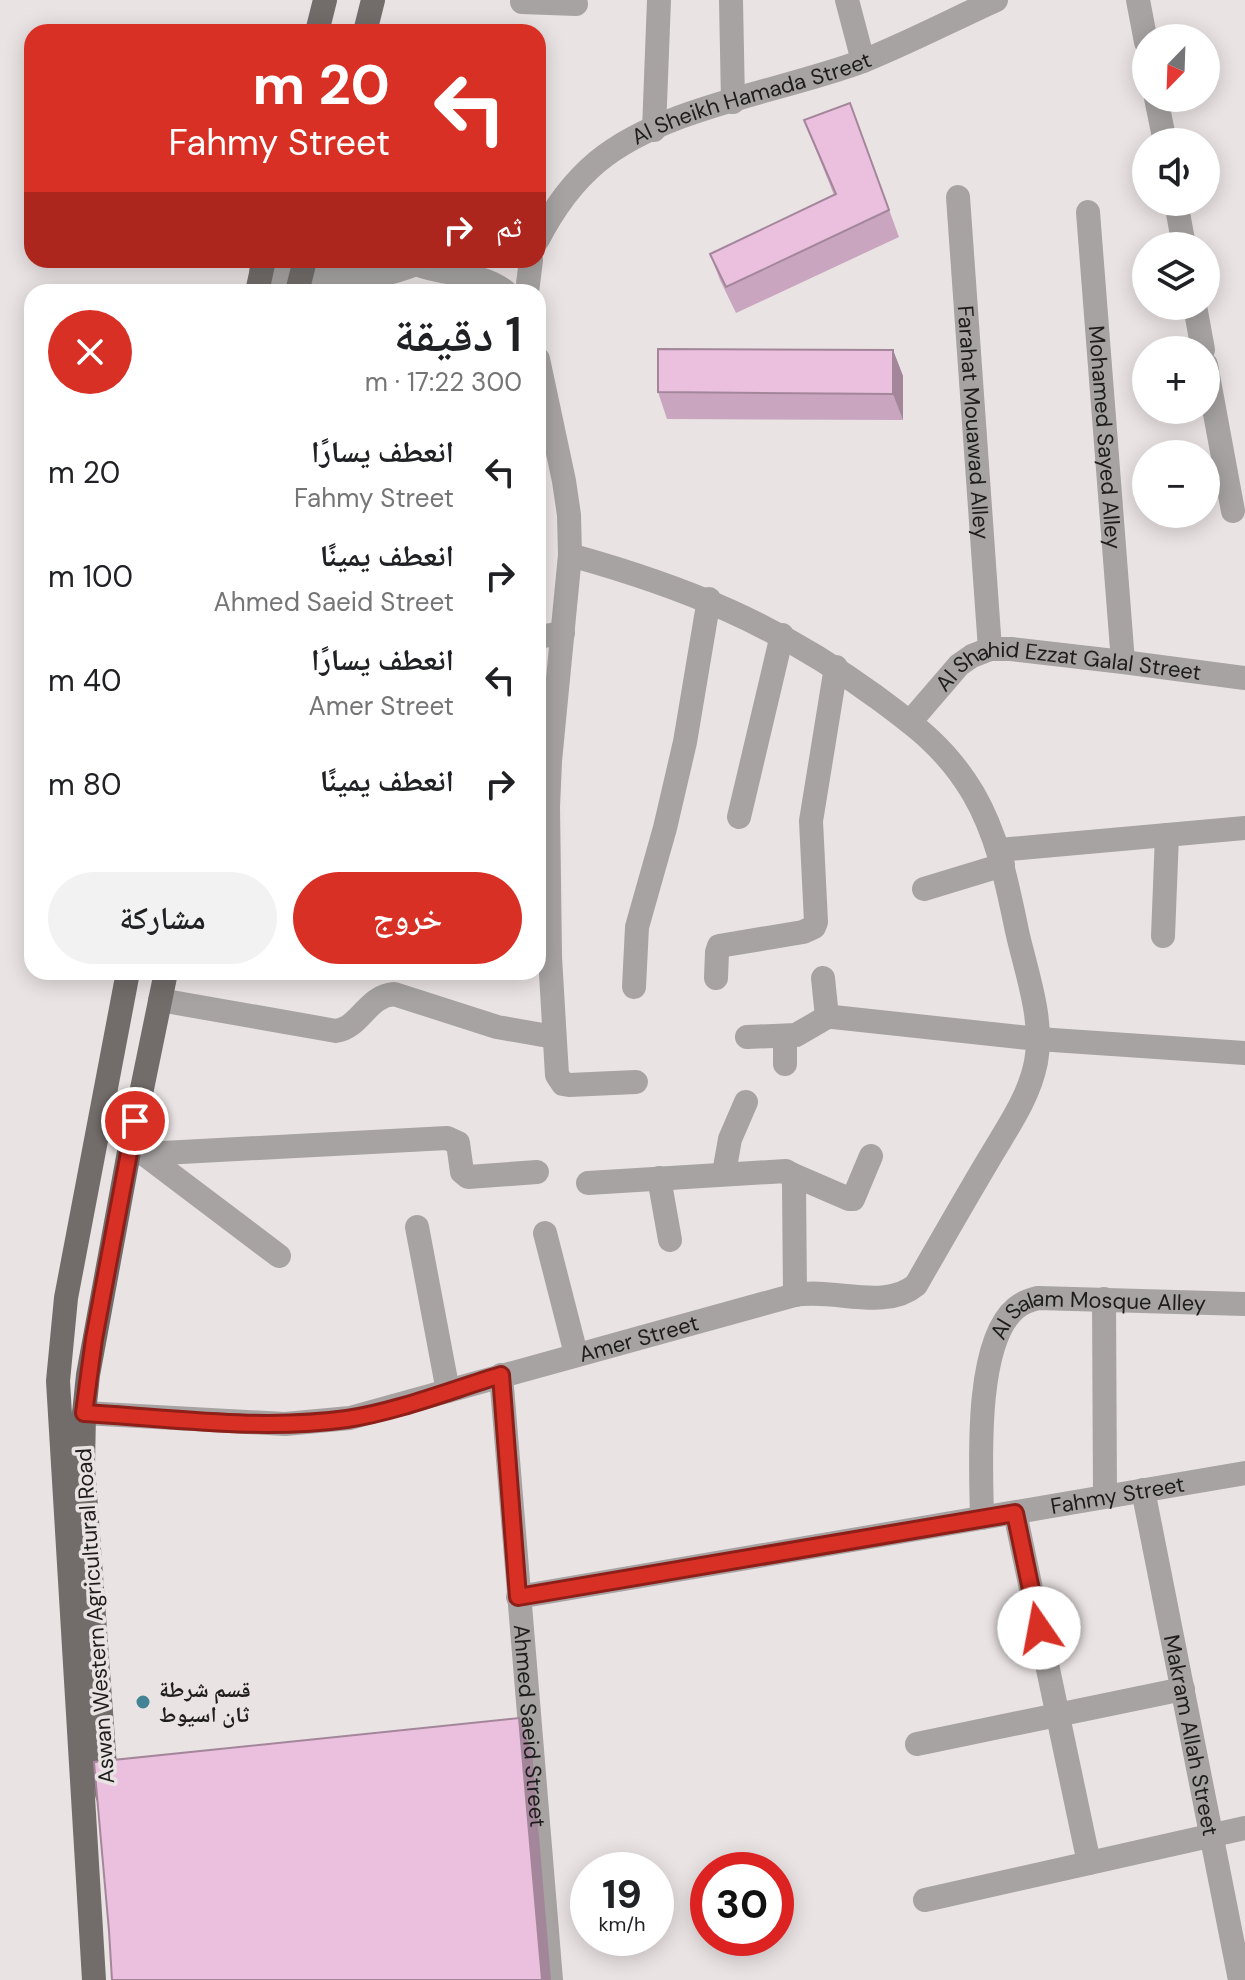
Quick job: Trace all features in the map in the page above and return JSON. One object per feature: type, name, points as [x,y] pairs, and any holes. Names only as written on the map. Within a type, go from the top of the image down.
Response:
[{"type":"main road","points":[[319,24],[325,0]]},
{"type":"main road","points":[[367,24],[373,0]]},
{"type":"main road","name":"Aswan Western Agricultural Road","points":[[94,1980],[58,1381],[66,1298],[126,980]]},
{"type":"main road","name":"Aswan Western Agricultural Road","points":[[108,1819],[83,1466],[84,1413],[90,1363],[136,1153],[164,980]]},
{"type":"street","points":[[654,130],[659,0]]},
{"type":"street","points":[[731,0],[733,102]]},
{"type":"street","points":[[847,0],[863,61]]},
{"type":"street","name":"Al Sheikh Hamada Street","points":[[546,226],[567,193],[597,163],[622,145],[678,119],[863,61],[996,0]]},
{"type":"street","points":[[1138,0],[1143,24]]},
{"type":"street","points":[[522,2],[576,9]]},
{"type":"street","name":"Farahat Mouawad Alley","points":[[958,197],[990,649]]},
{"type":"street","name":"Mohamed Sayed Alley","points":[[1088,212],[1123,662]]},
{"type":"street","points":[[260,274],[366,279],[398,268]]},
{"type":"street","points":[[427,268],[474,275],[494,284]]},
{"type":"street","points":[[546,397],[564,481],[570,555],[548,807],[550,957],[557,1075],[563,1084],[636,1082]]},
{"type":"street","points":[[1217,424],[1233,511]]},
{"type":"street","points":[[570,555],[640,574],[709,599],[782,635],[836,667],[935,742],[955,766],[988,821],[1001,858],[1038,1039]]},
{"type":"street","points":[[634,987],[639,918],[685,742],[709,599]]},
{"type":"street","points":[[546,636],[563,633]]},
{"type":"street","points":[[739,817],[782,635]]},
{"type":"street","name":"Al Shahid Ezzat Galal Street","points":[[910,722],[959,665],[990,649],[1245,678]]},
{"type":"street","points":[[716,978],[719,946],[803,932],[814,927],[816,922],[811,821],[836,667]]},
{"type":"street","points":[[924,889],[1001,858],[1167,835],[1245,828]]},
{"type":"street","points":[[1163,936],[1167,835]]},
{"type":"street","points":[[823,978],[827,1017]]},
{"type":"street","points":[[160,1000],[336,1031],[350,1026],[380,996],[394,994],[497,1027],[554,1037]]},
{"type":"street","points":[[747,1037],[796,1035],[827,1017],[1038,1039],[1245,1053]]},
{"type":"street","points":[[785,1037],[785,1064]]},
{"type":"street","name":"Amer Street","points":[[84,1413],[296,1423],[350,1418],[795,1295],[823,1292],[885,1299],[907,1293],[916,1285],[1021,1104],[1036,1061],[1038,1039]]},
{"type":"street","points":[[724,1173],[730,1139],[746,1102]]},
{"type":"street","points":[[136,1153],[447,1138],[458,1143],[462,1172],[468,1177],[537,1172]]},
{"type":"street","points":[[136,1153],[279,1256]]},
{"type":"street","points":[[588,1183],[781,1169],[853,1199],[871,1156]]},
{"type":"street","points":[[791,1174],[794,1183],[795,1295]]},
{"type":"street","points":[[659,1178],[670,1240]]},
{"type":"street","points":[[417,1227],[448,1391]]},
{"type":"street","points":[[545,1233],[576,1354]]},
{"type":"street","name":"Al Salam Mosque Alley","points":[[982,1518],[983,1392],[992,1354],[1006,1319],[1025,1301],[1038,1298],[1245,1304]]},
{"type":"street","points":[[1104,1299],[1105,1496]]},
{"type":"street","name":"Ahmed Saeid Street","points":[[501,1375],[551,1980]]},
{"type":"street","name":"Fahmy Street","points":[[518,1597],[1245,1473]]},
{"type":"street","name":"Makram Allah Street","points":[[1143,1490],[1240,1980]]},
{"type":"street","points":[[1015,1513],[1089,1863]]},
{"type":"street","points":[[917,1744],[1183,1689]]},
{"type":"street","points":[[925,1900],[1245,1828]]},
{"type":"building","points":[[850,103],[889,210],[726,287],[710,254],[836,194],[804,120]]},
{"type":"building","points":[[658,349],[893,350],[893,394],[658,392]]},
{"type":"building","points":[[519,1718],[542,1980],[112,1980],[94,1762]]},
{"type":"place","name":"قسم شرطة ثان اسيوط","points":[[143,1702]]},
{"type":"route","points":[[135,1121],[94,1339],[84,1413],[253,1423],[318,1422],[382,1411],[501,1375],[518,1597],[1015,1513],[1039,1628]]}]
